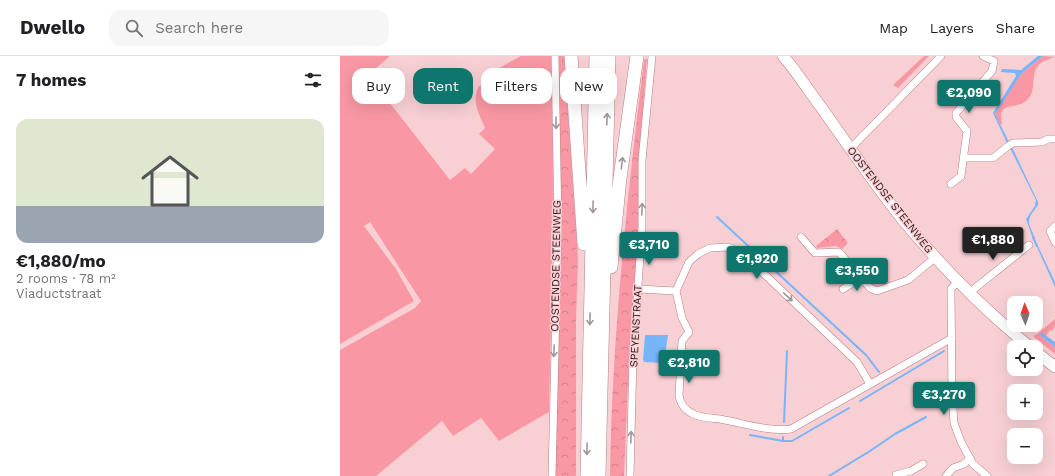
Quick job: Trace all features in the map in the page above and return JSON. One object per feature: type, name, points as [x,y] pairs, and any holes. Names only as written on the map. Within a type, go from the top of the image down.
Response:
[{"type":"highway","points":[[571,56],[586,266],[591,280]]},
{"type":"highway","points":[[587,476],[596,56]]},
{"type":"highway","points":[[599,476],[609,56]]},
{"type":"highway","points":[[602,312],[610,285],[620,178],[636,56]]},
{"type":"main road","name":"OOSTENDSE STEENWEG","points":[[783,56],[903,219],[969,293],[1021,340]]},
{"type":"main road","points":[[1043,358],[1055,367]]},
{"type":"street","name":"OOSTENDSE STEENWEG","points":[[552,476],[558,225],[555,56]]},
{"type":"street","name":"SPEYENSTRAAT","points":[[630,476],[633,357],[642,228],[642,160],[652,56]]},
{"type":"street","points":[[850,149],[941,56]]},
{"type":"street","points":[[951,184],[961,176],[967,131],[956,117],[956,113],[992,71],[997,59],[983,56]]},
{"type":"street","points":[[964,158],[994,158],[1013,143],[1042,142],[1048,139],[1055,139]]},
{"type":"street","points":[[1055,226],[1050,231],[1055,242]]},
{"type":"street","points":[[801,237],[815,253],[838,252],[873,290],[881,290],[908,280],[936,257]]},
{"type":"street","points":[[969,293],[1029,245]]},
{"type":"street","points":[[870,384],[857,362],[743,254],[728,248],[710,248],[698,254],[689,262],[676,291],[682,318],[689,332],[682,341],[679,395],[680,402],[693,414],[768,429],[791,429],[952,338]]},
{"type":"street","points":[[843,289],[861,278]]},
{"type":"street","points":[[958,281],[951,289],[952,395],[954,423],[961,442],[973,464],[987,476]]},
{"type":"street","points":[[638,289],[676,291]]},
{"type":"street","points":[[946,476],[953,468],[964,464],[970,458]]},
{"type":"street","points":[[896,475],[913,473],[924,464]]},
{"type":"green space","points":[[340,56],[390,56],[376,68],[352,68],[352,104],[391,104],[450,180],[465,168],[471,174],[495,149],[479,134],[485,128],[478,113],[476,102],[479,86],[481,86],[481,104],[552,104],[552,101],[553,190],[549,412],[499,441],[481,418],[453,436],[442,421],[376,476],[340,476],[340,350],[415,308],[421,301],[370,222],[364,226],[396,269],[414,301],[340,344]]},
{"type":"green space","points":[[521,56],[551,56],[551,68],[499,68]]},
{"type":"green space","points":[[559,56],[564,56],[565,68],[560,68],[560,104],[567,104],[578,258],[576,321],[576,476],[555,476],[560,277]]},
{"type":"green space","points":[[924,56],[929,56],[898,88],[893,85]]},
{"type":"green space","points":[[1043,56],[1055,57],[1044,61],[1037,66],[1031,95],[1024,103],[1005,108],[1002,111],[1001,125],[995,116],[996,111],[1022,73]]},
{"type":"green space","points":[[647,59],[640,144],[637,257],[629,360],[624,476],[610,476],[611,424],[621,267],[644,60]]},
{"type":"green space","points":[[837,229],[848,243],[842,249],[836,246],[817,248],[816,246]]},
{"type":"green space","points":[[1055,319],[1055,326],[1052,331],[1050,330],[1046,336],[1040,333],[1042,337],[1055,347],[1055,354],[1043,344],[1043,340],[1038,340],[1034,337],[1034,335],[1040,332],[1043,332],[1043,329]]},
{"type":"water","points":[[1038,56],[1043,56],[1022,73],[995,114],[1009,142],[1007,143],[993,113],[1016,76],[1015,73],[1001,72],[1002,69],[1021,70]]},
{"type":"water","points":[[1012,147],[1038,202],[1038,205],[1031,214],[1029,221],[1030,228],[1035,238],[1033,239],[1026,219],[1035,206],[1036,200],[1010,148]]},
{"type":"water","points":[[1037,244],[1055,282],[1055,287],[1036,245]]},
{"type":"water","points":[[1040,333],[1055,342],[1055,347],[1042,337]]},
{"type":"water","points":[[645,335],[668,335],[664,362],[644,362]]},
{"type":"waterway","points":[[717,217],[866,355],[879,372]]},
{"type":"waterway","points":[[1033,237],[1037,246]]},
{"type":"waterway","points":[[784,422],[787,351]]},
{"type":"waterway","points":[[860,401],[944,351]]},
{"type":"waterway","points":[[961,393],[961,405]]},
{"type":"waterway","points":[[783,441],[792,441],[849,408]]},
{"type":"waterway","points":[[829,476],[895,434],[926,417]]},
{"type":"waterway","points":[[750,435],[783,441],[783,437]]}]
